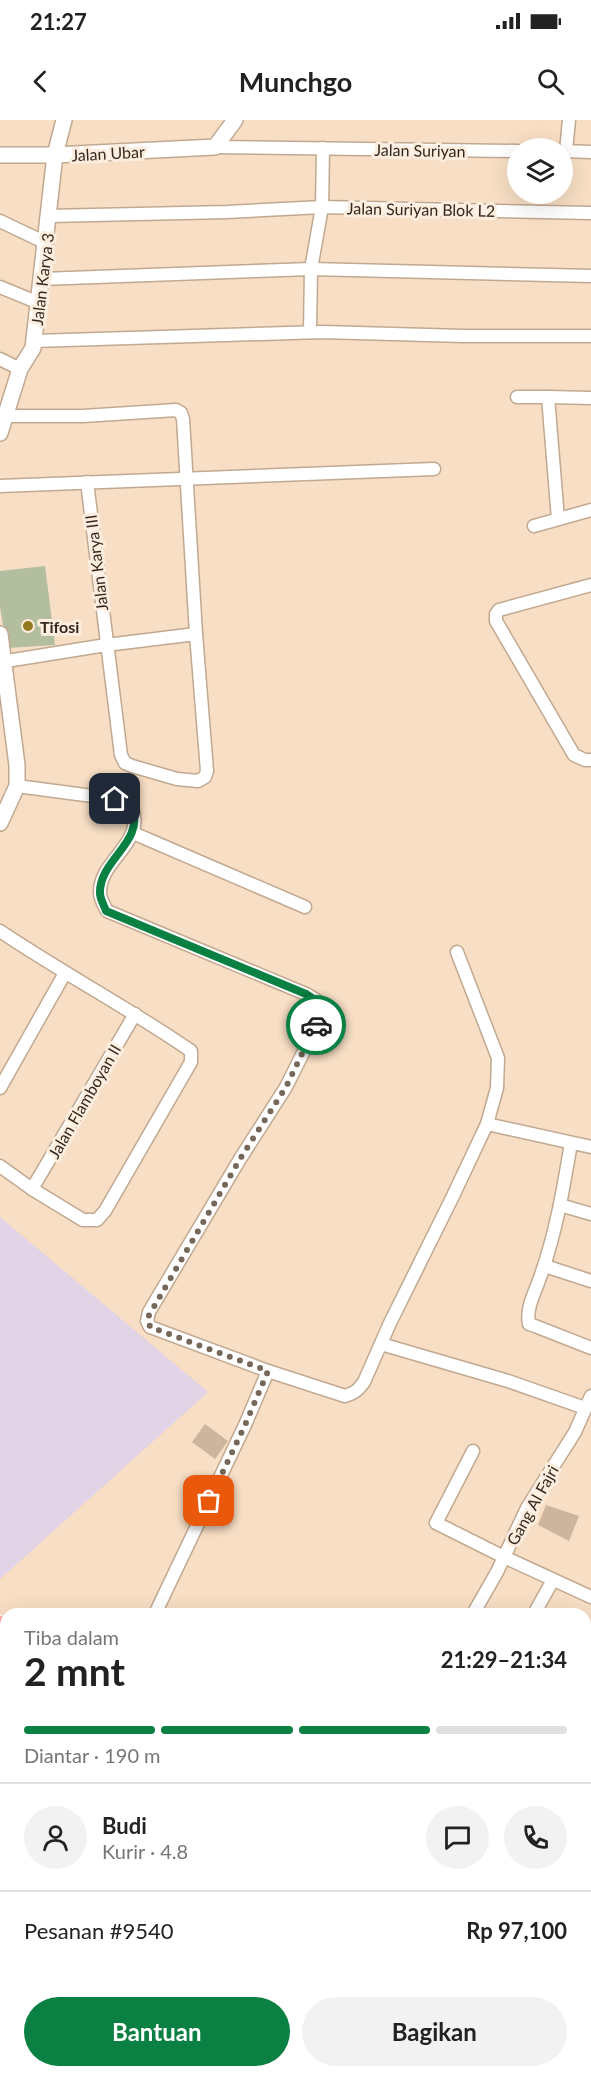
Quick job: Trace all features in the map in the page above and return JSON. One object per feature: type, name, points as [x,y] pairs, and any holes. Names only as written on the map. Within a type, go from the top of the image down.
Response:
[{"type":"street","name":"Jalan Karya 3","points":[[0,433],[20,369],[30,355],[34,340],[56,155],[64,120]]},
{"type":"street","points":[[215,147],[235,120]]},
{"type":"street","points":[[566,138],[569,120]]},
{"type":"street","name":"Jalan Ubar","points":[[0,155],[56,155],[215,147]]},
{"type":"street","name":"Jalan Suriyan","points":[[215,147],[507,151]]},
{"type":"street","points":[[309,332],[311,270],[322,207],[323,148]]},
{"type":"street","points":[[573,151],[591,152]]},
{"type":"street","name":"Jalan Suriyan Blok L2","points":[[49,216],[227,212],[322,207],[591,213]]},
{"type":"street","points":[[0,221],[46,243]]},
{"type":"street","points":[[42,279],[311,270],[591,276]]},
{"type":"street","points":[[0,287],[39,303]]},
{"type":"street","points":[[34,340],[309,332],[463,336],[591,336]]},
{"type":"street","points":[[0,359],[20,369]]},
{"type":"street","points":[[517,397],[591,398]]},
{"type":"street","points":[[548,397],[558,519]]},
{"type":"street","points":[[2,661],[196,634],[181,413],[176,410],[83,416],[5,416]]},
{"type":"street","points":[[0,486],[434,469]]},
{"type":"street","name":"Jalan Karya III","points":[[87,482],[121,755],[123,760],[143,770],[177,779],[198,781],[205,777],[207,771],[196,634]]},
{"type":"street","points":[[534,526],[591,510]]},
{"type":"street","points":[[591,585],[499,610],[495,614],[496,621],[574,755],[591,760]]},
{"type":"street","points":[[0,634],[17,765],[17,786],[0,823]]},
{"type":"street","points":[[17,786],[115,799],[132,808],[136,818],[133,833],[102,879],[100,895],[106,911],[306,994],[316,1000],[320,1012],[314,1031],[286,1087],[240,1159],[148,1317],[150,1327],[268,1371],[345,1396],[358,1391],[487,1124],[497,1088],[498,1058],[457,952]]},
{"type":"street","points":[[133,833],[305,907]]},
{"type":"street","points":[[0,931],[191,1051],[191,1062],[105,1211],[97,1220],[83,1220],[0,1166]]},
{"type":"street","points":[[0,1088],[65,973]]},
{"type":"street","name":"Jalan Flamboyan II","points":[[33,1189],[135,1014]]},
{"type":"street","points":[[487,1124],[591,1147]]},
{"type":"street","points":[[571,1143],[560,1205],[545,1266],[529,1308],[529,1324],[591,1348]]},
{"type":"street","points":[[560,1205],[591,1214]]},
{"type":"street","points":[[545,1266],[591,1281]]},
{"type":"street","points":[[381,1344],[508,1381],[585,1408]]},
{"type":"street","points":[[158,1608],[245,1425],[268,1371]]},
{"type":"street","name":"Gang Al Fajri","points":[[476,1608],[527,1508],[575,1432],[591,1396]]},
{"type":"street","points":[[473,1451],[436,1523],[591,1597]]},
{"type":"street","points":[[537,1608],[553,1580]]},
{"type":"shaded area","points":[[0,1217],[208,1392],[0,1579]]},
{"type":"green space","name":"Tifosi","points":[[45,566],[55,645],[7,648],[0,607],[0,571]]},
{"type":"building","points":[[205,1424],[228,1441],[215,1459],[192,1442]]},
{"type":"building","points":[[546,1505],[579,1516],[569,1541],[538,1525]]},
{"type":"way so far","points":[[209,1501],[268,1371],[150,1327],[147,1321],[149,1312],[240,1159],[286,1087],[316,1025]]},
{"type":"place","name":"Tifosi","points":[[28,626]]},
{"type":"route","points":[[115,799],[132,808],[136,818],[133,833],[102,879],[100,895],[106,911],[306,994],[316,1000],[320,1012],[316,1025]]}]
